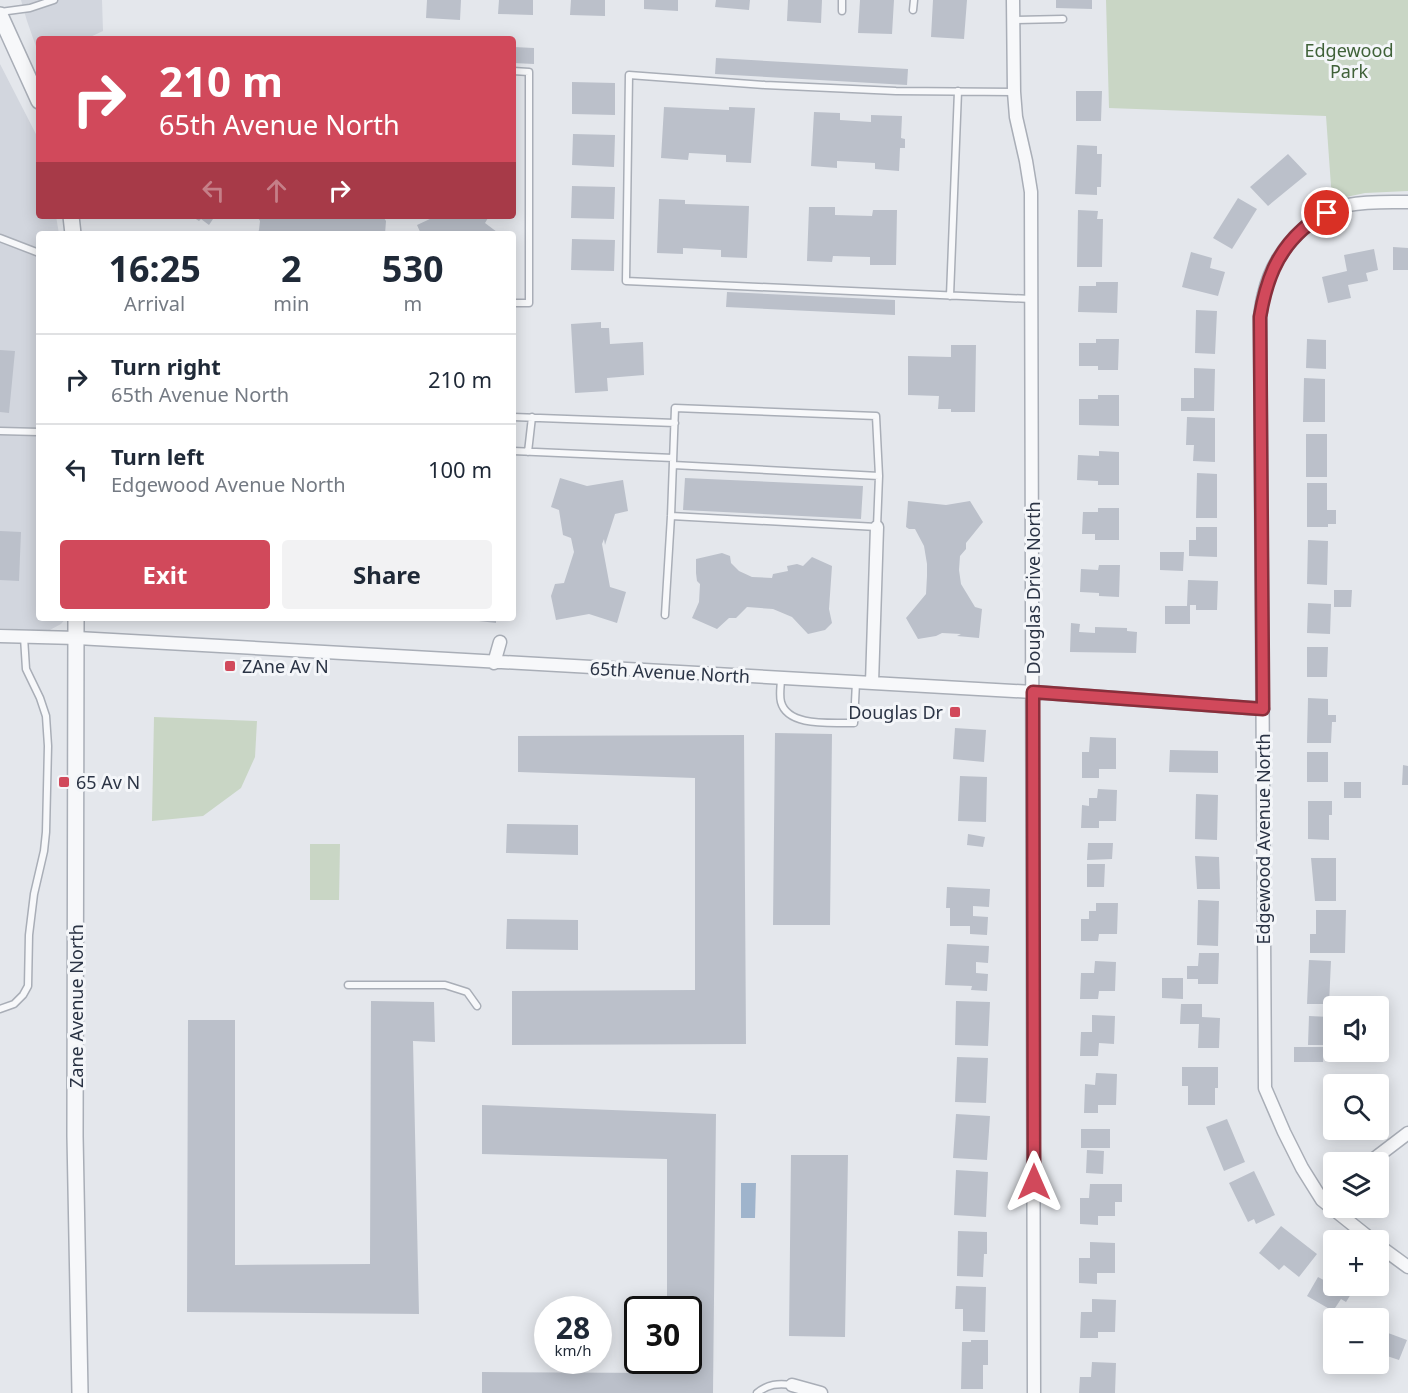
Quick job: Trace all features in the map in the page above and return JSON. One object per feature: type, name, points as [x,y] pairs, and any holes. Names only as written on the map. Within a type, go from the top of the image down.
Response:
[{"type":"street","name":"Douglas Drive North","points":[[1013,0],[1016,117],[1031,192],[1034,1393]]},
{"type":"street","points":[[0,14],[36,92]]},
{"type":"street","name":"Edgewood Avenue North","points":[[1360,1230],[1322,1200],[1302,1168],[1265,1088],[1260,317],[1264,292],[1274,268],[1287,245],[1304,228],[1327,213],[1348,205],[1408,202]]},
{"type":"street","points":[[872,683],[878,527]]},
{"type":"street","name":"Zane Avenue North","points":[[76,621],[75,1136],[80,1393]]},
{"type":"street","name":"65th Avenue North","points":[[0,636],[77,638],[1033,692],[1263,709]]},
{"type":"street","points":[[494,663],[500,642]]},
{"type":"street","points":[[1383,1152],[1408,1133]]},
{"type":"street","points":[[1389,1253],[1408,1267]]},
{"type":"street","points":[[792,1385],[821,1393]]},
{"type":"lane","points":[[0,14],[35,3],[54,0]]},
{"type":"lane","points":[[842,0],[842,11]]},
{"type":"lane","points":[[913,10],[914,0]]},
{"type":"lane","points":[[1013,20],[1063,19]]},
{"type":"lane","points":[[516,71],[529,72],[529,303],[516,303]]},
{"type":"lane","points":[[1014,92],[896,91],[765,85],[630,75],[626,281],[1032,299]]},
{"type":"lane","points":[[950,296],[958,91]]},
{"type":"lane","points":[[0,238],[36,252]]},
{"type":"lane","points":[[665,615],[675,408],[876,416],[879,476],[878,527],[671,516]]},
{"type":"lane","points":[[516,417],[675,423]]},
{"type":"lane","points":[[528,452],[532,417]]},
{"type":"lane","points":[[0,431],[36,432]]},
{"type":"lane","points":[[516,451],[879,476]]},
{"type":"lane","points":[[0,1009],[14,1004],[28,986],[29,935],[34,894],[45,851],[48,746],[46,716],[26,669],[24,637]]},
{"type":"lane","points":[[781,678],[780,702],[792,716],[803,721],[854,723],[856,682]]},
{"type":"lane","points":[[348,985],[445,985],[467,992],[477,1006]]},
{"type":"lane","points":[[757,1393],[771,1385],[780,1383],[792,1385]]},
{"type":"shaded area","points":[[21,0],[102,0],[103,31],[92,36],[36,36],[36,46]]},
{"type":"shaded area","points":[[0,64],[36,134],[36,219],[56,219],[58,231],[36,231],[36,621],[64,621],[48,631],[0,628]]},
{"type":"green space","name":"Edgewood Park","points":[[1106,0],[1408,0],[1408,191],[1365,193],[1332,200],[1326,116],[1109,108]]},
{"type":"green space","points":[[154,717],[257,721],[255,757],[241,788],[203,816],[152,821]]},
{"type":"green space","points":[[310,844],[340,844],[339,900],[310,900]]},
{"type":"water","points":[[741,1183],[756,1183],[755,1218],[741,1218]]},
{"type":"building","points":[[427,0],[461,0],[460,20],[426,18]]},
{"type":"building","points":[[499,0],[533,0],[533,15],[498,14]]},
{"type":"building","points":[[571,0],[605,0],[605,16],[570,15]]},
{"type":"building","points":[[644,0],[678,0],[678,11],[644,9]]},
{"type":"building","points":[[716,0],[750,0],[749,10],[715,7]]},
{"type":"building","points":[[788,0],[822,0],[821,23],[787,21]]},
{"type":"building","points":[[860,0],[894,0],[892,34],[858,33]]},
{"type":"building","points":[[933,0],[967,0],[964,39],[931,37]]},
{"type":"building","points":[[1056,0],[1092,0],[1092,9],[1056,8]]},
{"type":"building","points":[[516,47],[534,48],[534,64],[516,63]]},
{"type":"building","points":[[716,58],[908,69],[907,85],[715,74]]},
{"type":"building","points":[[572,82],[615,83],[615,115],[572,114]]},
{"type":"building","points":[[1076,91],[1102,91],[1101,121],[1076,121]]},
{"type":"building","points":[[664,107],[729,110],[729,107],[755,108],[751,163],[726,162],[726,155],[689,153],[688,160],[661,158]]},
{"type":"building","points":[[814,112],[840,113],[840,120],[871,122],[871,115],[902,116],[901,138],[905,139],[905,148],[900,148],[899,171],[875,169],[875,163],[837,161],[837,168],[811,166]]},
{"type":"building","points":[[573,134],[615,135],[614,167],[572,165]]},
{"type":"building","points":[[1077,145],[1097,146],[1097,154],[1102,154],[1101,187],[1097,187],[1097,195],[1075,194]]},
{"type":"building","points":[[1288,154],[1307,174],[1268,206],[1250,187]]},
{"type":"building","points":[[572,186],[615,187],[614,219],[571,218]]},
{"type":"building","points":[[1238,198],[1257,209],[1232,249],[1213,238]]},
{"type":"building","points":[[659,199],[685,200],[685,204],[749,206],[747,258],[721,257],[721,250],[683,248],[683,254],[657,253]]},
{"type":"building","points":[[809,207],[835,207],[835,215],[872,216],[873,210],[897,210],[896,265],[870,265],[870,257],[833,256],[832,262],[807,261]]},
{"type":"building","points":[[1078,210],[1098,211],[1097,219],[1103,219],[1102,267],[1077,267]]},
{"type":"building","points":[[201,219],[213,219],[209,225]]},
{"type":"building","points":[[259,219],[385,219],[386,221],[385,231],[258,231]]},
{"type":"building","points":[[430,219],[487,219],[485,223],[496,231],[420,231],[417,225]]},
{"type":"building","points":[[572,239],[615,240],[614,271],[571,270]]},
{"type":"building","points":[[1393,247],[1408,248],[1408,270],[1393,270]]},
{"type":"building","points":[[1374,249],[1378,270],[1366,273],[1368,281],[1348,285],[1351,298],[1328,303],[1322,277],[1347,271],[1344,255]]},
{"type":"building","points":[[1191,252],[1212,258],[1210,268],[1225,272],[1218,296],[1182,287]]},
{"type":"building","points":[[1096,282],[1118,282],[1117,313],[1078,312],[1079,286],[1096,286]]},
{"type":"building","points":[[727,292],[895,300],[895,315],[726,307]]},
{"type":"building","points":[[1196,310],[1217,311],[1215,354],[1195,353]]},
{"type":"building","points":[[601,322],[601,328],[609,328],[610,344],[643,342],[644,375],[607,378],[608,391],[575,393],[571,324]]},
{"type":"building","points":[[1096,339],[1119,339],[1118,370],[1098,370],[1098,366],[1079,366],[1079,343],[1096,343]]},
{"type":"building","points":[[1307,339],[1326,340],[1326,369],[1306,368]]},
{"type":"building","points":[[951,345],[976,345],[975,412],[951,412],[951,409],[938,409],[939,396],[908,395],[908,356],[951,357]]},
{"type":"building","points":[[0,350],[15,351],[9,413],[0,412]]},
{"type":"building","points":[[1194,368],[1215,369],[1214,411],[1181,411],[1181,398],[1194,398]]},
{"type":"building","points":[[1304,378],[1325,379],[1325,422],[1303,422]]},
{"type":"building","points":[[1098,395],[1119,395],[1119,426],[1079,425],[1079,399],[1098,399]]},
{"type":"building","points":[[1187,417],[1215,418],[1215,462],[1193,461],[1194,445],[1186,445]]},
{"type":"building","points":[[1306,434],[1327,434],[1327,477],[1306,477]]},
{"type":"building","points":[[1099,451],[1119,452],[1119,485],[1098,485],[1098,481],[1077,480],[1078,455],[1099,456]]},
{"type":"building","points":[[1197,473],[1217,474],[1217,518],[1196,518]]},
{"type":"building","points":[[560,478],[587,486],[623,480],[628,511],[615,514],[605,545],[604,539],[602,544],[610,587],[626,592],[617,623],[589,614],[556,620],[551,596],[555,584],[564,583],[574,552],[571,538],[563,535],[559,510],[551,507]]},
{"type":"building","points":[[685,478],[863,486],[861,519],[683,510]]},
{"type":"building","points":[[1307,483],[1327,483],[1327,510],[1336,510],[1336,524],[1328,524],[1328,527],[1307,527]]},
{"type":"building","points":[[908,501],[946,505],[970,501],[983,522],[966,543],[966,549],[960,556],[959,570],[961,584],[975,607],[982,609],[979,638],[942,633],[918,639],[906,618],[926,594],[927,576],[924,546],[915,529],[906,527]]},
{"type":"building","points":[[1098,508],[1119,508],[1119,540],[1095,540],[1095,534],[1082,534],[1083,512],[1098,512]]},
{"type":"building","points":[[1196,527],[1217,527],[1217,557],[1189,556],[1189,540],[1196,540]]},
{"type":"building","points":[[0,531],[21,532],[19,581],[0,580]]},
{"type":"building","points":[[1308,540],[1328,541],[1327,585],[1307,584]]},
{"type":"building","points":[[1160,552],[1184,552],[1183,571],[1160,570]]},
{"type":"building","points":[[722,553],[730,556],[731,563],[739,571],[752,577],[772,578],[773,574],[788,571],[787,566],[797,564],[803,566],[812,557],[832,566],[829,609],[832,623],[825,630],[808,634],[792,617],[773,609],[747,607],[736,618],[729,618],[717,629],[692,618],[699,602],[700,584],[697,581],[696,559]]},
{"type":"building","points":[[1099,565],[1120,565],[1119,597],[1080,592],[1081,569],[1098,570]]},
{"type":"building","points":[[1188,580],[1218,581],[1217,610],[1196,610],[1196,605],[1190,605],[1190,624],[1165,624],[1165,606],[1187,606]]},
{"type":"building","points":[[1334,590],[1352,590],[1351,607],[1334,607]]},
{"type":"building","points":[[1308,603],[1331,604],[1330,634],[1307,633]]},
{"type":"building","points":[[1071,623],[1080,624],[1079,632],[1095,633],[1095,627],[1127,628],[1127,631],[1137,632],[1136,653],[1070,652]]},
{"type":"building","points":[[1307,647],[1328,647],[1327,677],[1307,677]]},
{"type":"building","points":[[1308,698],[1328,699],[1328,715],[1336,715],[1336,722],[1332,722],[1331,743],[1307,743]]},
{"type":"building","points":[[955,728],[986,730],[984,762],[953,759]]},
{"type":"building","points":[[775,733],[832,734],[830,925],[773,925]]},
{"type":"building","points":[[744,735],[746,1044],[512,1045],[512,991],[695,990],[695,778],[518,772],[518,736]]},
{"type":"building","points":[[1090,737],[1116,738],[1116,769],[1099,769],[1099,778],[1082,778],[1082,752],[1089,752]]},
{"type":"building","points":[[1170,750],[1218,751],[1218,773],[1169,772]]},
{"type":"building","points":[[1307,752],[1328,752],[1328,782],[1307,782]]},
{"type":"building","points":[[1403,765],[1408,766],[1408,785],[1402,785]]},
{"type":"building","points":[[960,776],[987,777],[986,822],[958,821]]},
{"type":"building","points":[[1344,782],[1361,782],[1361,798],[1344,798]]},
{"type":"building","points":[[1098,789],[1117,790],[1116,821],[1099,821],[1099,828],[1081,828],[1082,805],[1089,806],[1089,798],[1097,798]]},
{"type":"building","points":[[1196,794],[1218,795],[1217,840],[1195,839]]},
{"type":"building","points":[[1308,801],[1332,801],[1332,815],[1329,815],[1329,840],[1308,839]]},
{"type":"building","points":[[507,824],[578,825],[578,855],[506,853]]},
{"type":"building","points":[[968,834],[985,837],[983,847],[967,845]]},
{"type":"building","points":[[1088,843],[1113,843],[1112,859],[1087,860]]},
{"type":"building","points":[[1195,856],[1219,857],[1220,889],[1197,889]]},
{"type":"building","points":[[1311,858],[1336,858],[1336,901],[1315,901]]},
{"type":"building","points":[[1087,864],[1105,864],[1104,887],[1087,887]]},
{"type":"building","points":[[947,887],[990,889],[989,907],[973,906],[973,916],[988,917],[987,935],[970,934],[970,926],[950,926],[950,908],[946,908]]},
{"type":"building","points":[[1198,900],[1219,901],[1218,946],[1197,945]]},
{"type":"building","points":[[1096,903],[1118,903],[1117,934],[1099,934],[1098,941],[1081,941],[1081,919],[1089,919],[1089,911],[1096,911]]},
{"type":"building","points":[[1316,910],[1346,910],[1345,953],[1310,953],[1310,934],[1316,934]]},
{"type":"building","points":[[507,919],[578,920],[578,950],[506,949]]},
{"type":"building","points":[[947,944],[989,946],[988,963],[976,962],[976,973],[988,974],[987,991],[971,990],[972,986],[945,985]]},
{"type":"building","points":[[1199,953],[1219,953],[1218,984],[1198,984],[1198,979],[1187,979],[1187,966],[1198,966]]},
{"type":"building","points":[[1309,960],[1331,961],[1329,996],[1323,996],[1323,1004],[1307,1004]]},
{"type":"building","points":[[1095,961],[1116,962],[1115,991],[1099,991],[1098,999],[1080,999],[1081,973],[1094,973]]},
{"type":"building","points":[[1162,978],[1183,978],[1183,999],[1162,998]]},
{"type":"building","points":[[371,1001],[434,1002],[435,1042],[413,1041],[419,1314],[187,1312],[188,1020],[235,1020],[235,1265],[370,1264]]},
{"type":"building","points":[[956,1001],[990,1002],[988,1046],[955,1045]]},
{"type":"building","points":[[1181,1004],[1202,1004],[1202,1017],[1220,1018],[1219,1048],[1198,1048],[1199,1024],[1180,1024]]},
{"type":"building","points":[[1092,1015],[1115,1016],[1114,1044],[1099,1043],[1098,1056],[1080,1056],[1081,1032],[1092,1032]]},
{"type":"building","points":[[1309,1016],[1323,1017],[1323,1045],[1308,1045]]},
{"type":"building","points":[[1294,1047],[1323,1047],[1323,1062],[1294,1062]]},
{"type":"building","points":[[957,1057],[988,1058],[986,1103],[955,1102]]},
{"type":"building","points":[[1182,1067],[1218,1067],[1215,1105],[1188,1105],[1188,1086],[1182,1086]]},
{"type":"building","points":[[1096,1073],[1117,1074],[1116,1105],[1098,1105],[1098,1113],[1084,1113],[1085,1084],[1095,1085]]},
{"type":"building","points":[[482,1105],[716,1114],[713,1393],[482,1393],[482,1372],[702,1374],[702,1296],[667,1296],[667,1159],[482,1154]]},
{"type":"building","points":[[956,1114],[990,1116],[987,1160],[953,1158]]},
{"type":"building","points":[[1227,1119],[1245,1162],[1224,1171],[1206,1127]]},
{"type":"building","points":[[1081,1129],[1110,1129],[1110,1148],[1081,1148]]},
{"type":"building","points":[[1087,1150],[1104,1151],[1103,1174],[1086,1173]]},
{"type":"building","points":[[791,1155],[848,1155],[845,1337],[789,1336]]},
{"type":"building","points":[[956,1170],[988,1172],[986,1217],[954,1215]]},
{"type":"building","points":[[1254,1171],[1275,1215],[1256,1224],[1254,1219],[1248,1222],[1229,1183]]},
{"type":"building","points":[[1090,1184],[1122,1184],[1122,1202],[1115,1202],[1115,1216],[1098,1216],[1098,1225],[1080,1224],[1080,1198],[1089,1198]]},
{"type":"building","points":[[1281,1226],[1317,1254],[1299,1277],[1284,1265],[1279,1270],[1259,1253]]},
{"type":"building","points":[[958,1231],[987,1232],[987,1254],[984,1254],[983,1277],[957,1276]]},
{"type":"building","points":[[1090,1242],[1115,1243],[1115,1273],[1097,1273],[1097,1284],[1079,1283],[1079,1258],[1090,1258]]},
{"type":"building","points":[[1318,1277],[1323,1280],[1323,1296],[1350,1296],[1346,1302],[1341,1299],[1335,1308],[1328,1308],[1307,1296]]},
{"type":"building","points":[[956,1286],[986,1287],[985,1332],[963,1331],[963,1309],[955,1309]]},
{"type":"building","points":[[1092,1299],[1116,1300],[1115,1332],[1098,1332],[1098,1338],[1080,1338],[1081,1312],[1092,1312]]},
{"type":"building","points":[[1389,1333],[1407,1340],[1399,1360],[1389,1357]]},
{"type":"building","points":[[971,1340],[988,1340],[988,1365],[983,1365],[983,1389],[961,1389],[962,1342],[971,1342]]},
{"type":"building","points":[[1092,1362],[1116,1363],[1115,1393],[1079,1393],[1080,1377],[1091,1377]]},
{"type":"place","name":"ZAne Av N","points":[[230,666]]},
{"type":"place","name":"Douglas Dr","points":[[955,712]]},
{"type":"place","name":"65 Av N","points":[[64,782]]},
{"type":"route","points":[[1034,1182],[1033,692],[1263,709],[1260,317],[1264,292],[1287,245],[1304,228],[1327,213]]}]
